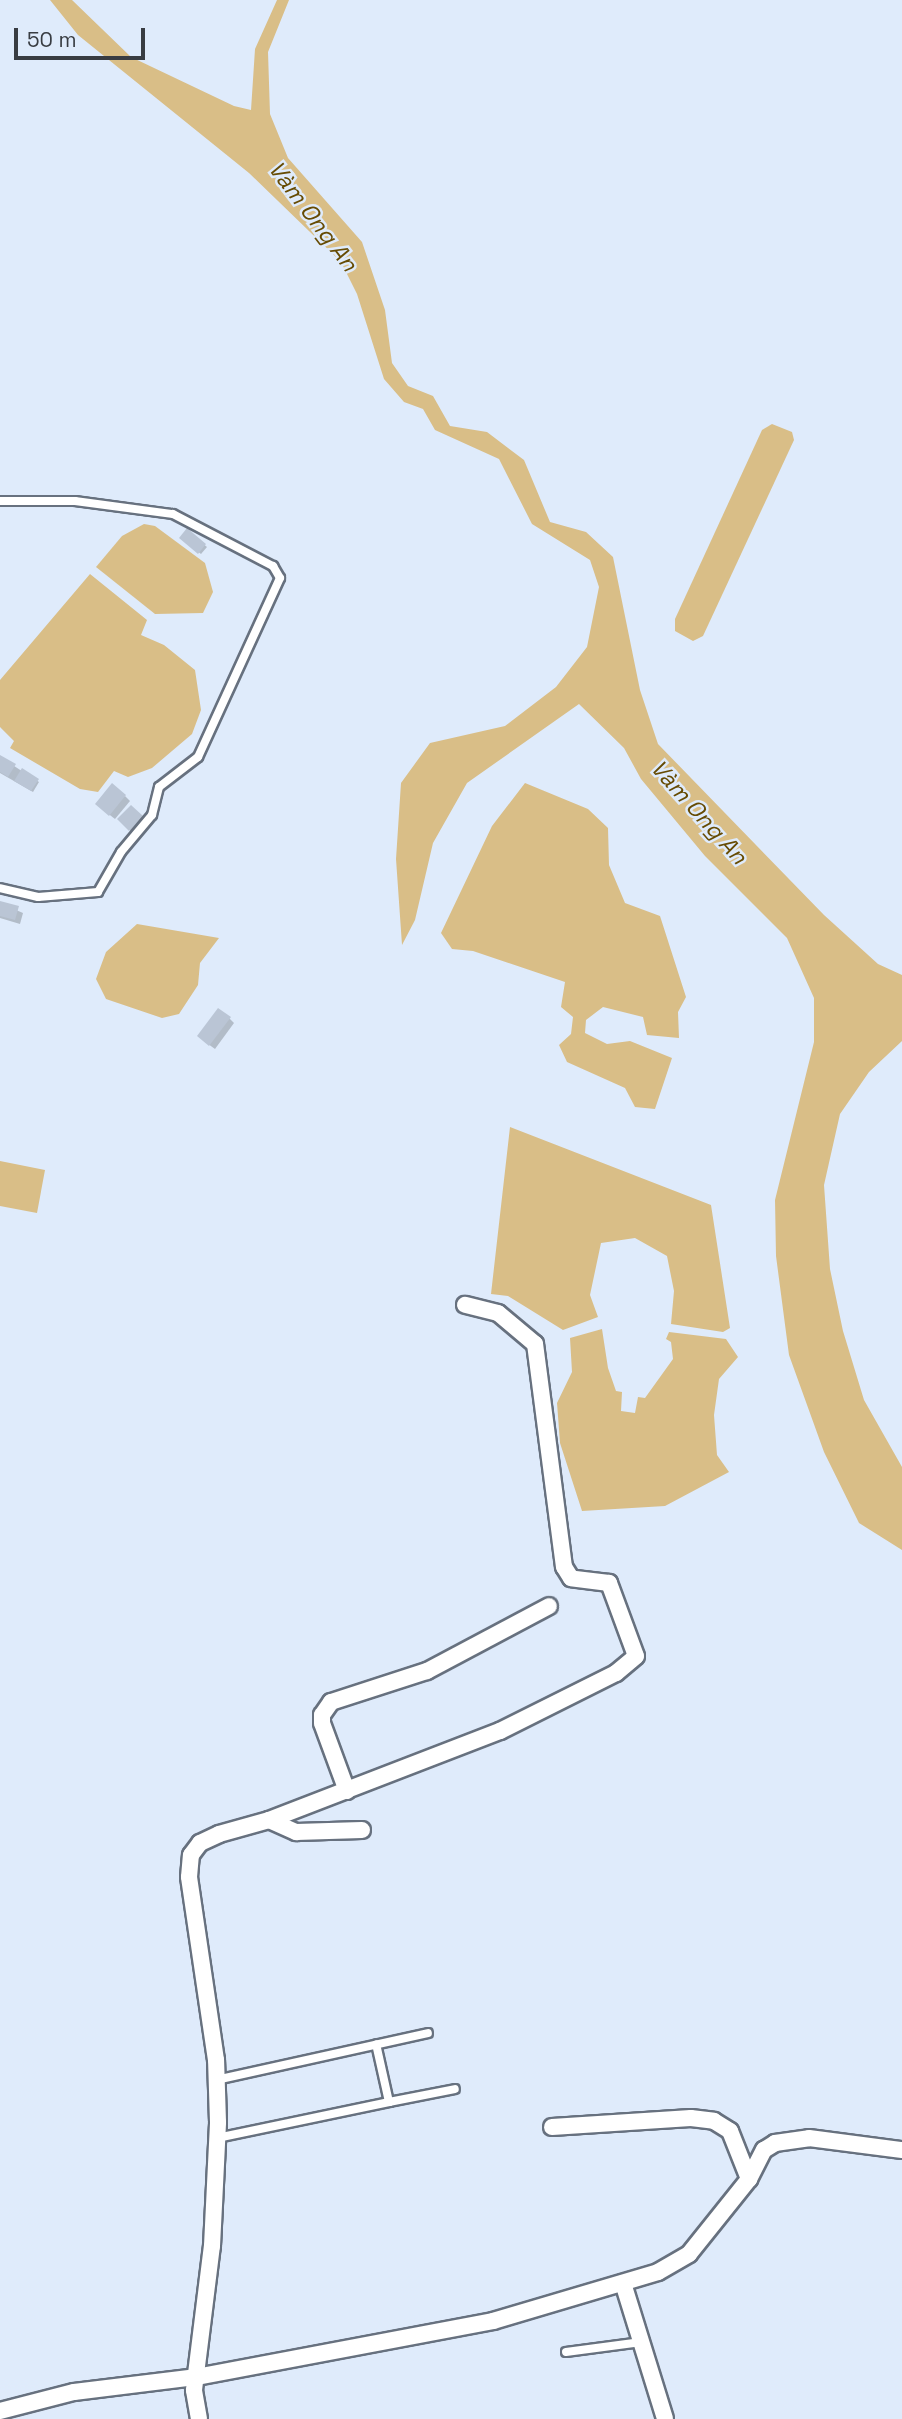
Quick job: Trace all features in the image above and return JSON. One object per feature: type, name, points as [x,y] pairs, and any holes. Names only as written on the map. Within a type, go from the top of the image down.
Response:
[{"type":"street","points":[[199,2419],[197,2377],[212,2246],[217,2138],[216,2080],[189,1877],[191,1855],[200,1843],[219,1834],[269,1820],[500,1731],[616,1673],[636,1656],[608,1583],[571,1578],[564,1567],[535,1344],[498,1313],[465,1305]]},
{"type":"street","points":[[347,1791],[322,1723],[322,1715],[331,1702],[427,1671],[549,1606]]},
{"type":"street","points":[[269,1820],[296,1832],[362,1830]]},
{"type":"street","points":[[552,2127],[691,2118],[714,2122],[730,2132],[749,2179]]},
{"type":"street","points":[[0,2412],[74,2392],[197,2377],[493,2321],[657,2272],[689,2253],[749,2179],[764,2150],[788,2138],[902,2150]]},
{"type":"street","points":[[623,2283],[665,2419]]},
{"type":"lane","points":[[0,501],[75,501],[173,514],[273,566],[280,578],[198,757],[159,787],[152,815],[121,852],[98,892],[38,897],[0,888]]},
{"type":"lane","points":[[216,2080],[428,2033]]},
{"type":"lane","points":[[376,2044],[389,2102]]},
{"type":"lane","points":[[217,2138],[455,2089]]},
{"type":"lane","points":[[566,2352],[641,2342]]},
{"type":"water","name":"Vàm Ong An","points":[[50,0],[72,0],[131,57],[234,106],[251,110],[255,49],[277,0],[289,0],[268,52],[270,114],[288,158],[362,242],[385,310],[392,363],[408,386],[433,396],[450,426],[487,432],[524,460],[550,522],[586,532],[613,557],[640,690],[658,744],[824,915],[878,964],[902,975],[902,1041],[869,1072],[840,1114],[824,1185],[830,1269],[843,1331],[864,1400],[902,1467],[902,1550],[859,1523],[824,1452],[789,1355],[776,1256],[775,1200],[814,1042],[814,998],[787,938],[705,856],[641,779],[624,748],[579,704],[467,783],[433,843],[415,920],[402,945],[396,859],[401,783],[430,743],[505,726],[556,687],[587,647],[599,587],[590,560],[532,524],[499,459],[435,430],[423,409],[404,402],[384,379],[357,294],[341,262],[249,173],[78,35]]},
{"type":"water","points":[[772,424],[792,432],[794,440],[703,636],[693,641],[675,631],[675,619],[762,430]]},
{"type":"water","points":[[144,524],[155,526],[205,563],[213,592],[203,613],[155,614],[96,567],[122,536]]},
{"type":"water","points":[[90,574],[147,620],[141,635],[164,645],[195,670],[201,710],[192,734],[152,768],[128,777],[114,771],[98,792],[80,789],[10,748],[14,741],[0,727],[0,680]]},
{"type":"water","points":[[525,783],[588,809],[608,828],[609,865],[625,903],[660,916],[686,997],[678,1012],[679,1038],[647,1035],[643,1017],[603,1007],[586,1020],[585,1033],[607,1044],[630,1041],[672,1058],[655,1109],[635,1107],[625,1088],[567,1062],[559,1045],[571,1034],[573,1017],[561,1007],[565,982],[473,951],[452,949],[441,933],[492,826]]},
{"type":"water","points":[[137,924],[219,938],[200,963],[198,985],[179,1014],[162,1018],[106,999],[96,979],[106,952]]},
{"type":"water","points":[[510,1127],[711,1205],[730,1328],[723,1332],[671,1324],[674,1291],[667,1256],[635,1238],[601,1243],[590,1295],[598,1317],[563,1330],[508,1296],[491,1294]]},
{"type":"water","points":[[0,1161],[45,1170],[37,1213],[0,1206]]},
{"type":"water","points":[[602,1329],[608,1368],[616,1391],[622,1392],[621,1411],[635,1413],[638,1397],[645,1398],[673,1359],[671,1342],[666,1339],[669,1332],[726,1339],[738,1357],[719,1379],[714,1415],[717,1455],[729,1472],[665,1506],[582,1511],[560,1443],[557,1403],[572,1372],[570,1338]]},
{"type":"building","points":[[187,528],[206,544],[198,554],[179,538]]},
{"type":"building","points":[[0,755],[16,764],[8,777],[0,772]]},
{"type":"building","points":[[22,768],[39,779],[31,791],[14,781]]},
{"type":"building","points":[[112,783],[126,795],[109,816],[95,804]]},
{"type":"building","points":[[131,805],[143,816],[129,831],[117,819]]},
{"type":"building","points":[[0,901],[19,906],[15,920],[0,916]]},
{"type":"building","points":[[218,1008],[231,1017],[209,1046],[197,1036]]}]
